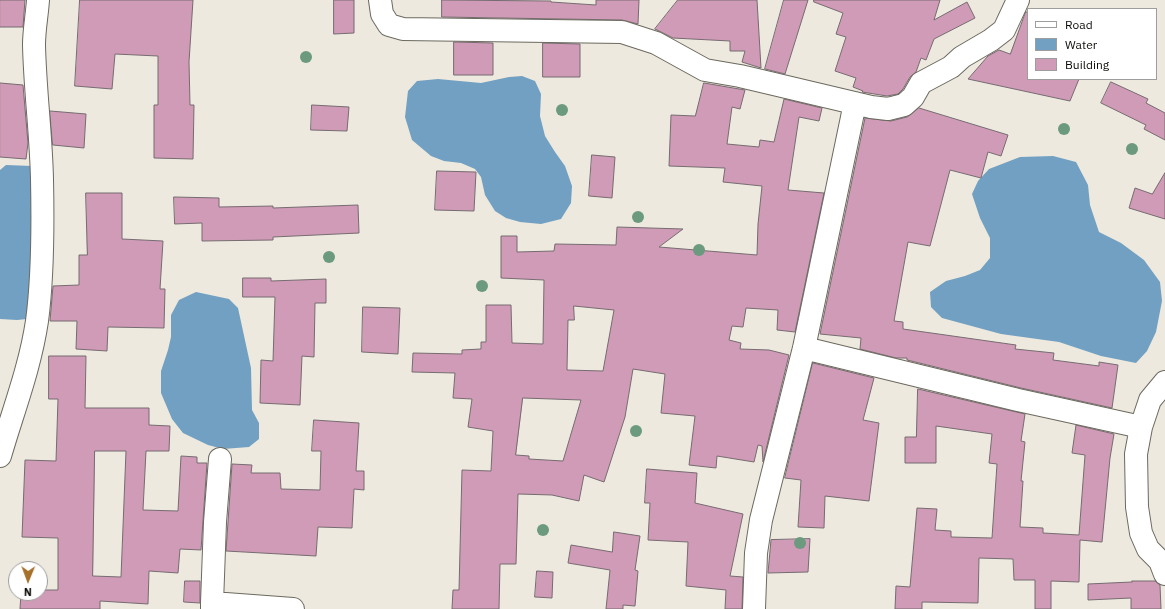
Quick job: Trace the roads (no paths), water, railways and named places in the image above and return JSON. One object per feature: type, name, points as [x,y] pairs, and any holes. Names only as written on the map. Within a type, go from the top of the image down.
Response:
[{"type":"street","points":[[0,456],[9,400],[30,355],[37,321],[42,233],[42,178],[34,44],[38,0]]},
{"type":"street","points":[[380,0],[382,14],[389,25],[403,29],[622,32],[656,43],[705,70],[740,76],[871,107],[888,109],[904,105],[913,97],[921,83],[951,67],[1004,30],[1018,0]]},
{"type":"street","points":[[754,609],[756,559],[761,520],[804,348],[855,103]]},
{"type":"street","points":[[804,348],[1018,400],[1141,427]]},
{"type":"street","points":[[1165,382],[1150,400],[1141,427],[1136,454],[1138,514],[1142,533],[1148,549],[1160,561],[1165,574]]},
{"type":"street","points":[[220,459],[215,522],[212,606],[292,609]]},
{"type":"water","points":[[522,76],[535,81],[541,94],[540,116],[545,136],[565,166],[572,186],[571,203],[561,219],[541,224],[520,222],[506,218],[495,211],[485,195],[481,177],[475,169],[461,163],[444,161],[431,156],[412,140],[405,117],[408,91],[417,81],[438,79],[481,83],[509,77]]},
{"type":"water","points":[[1053,156],[1076,162],[1088,185],[1090,205],[1099,232],[1121,243],[1144,260],[1160,282],[1162,301],[1156,332],[1147,351],[1136,363],[1101,356],[1059,342],[1001,334],[942,318],[931,307],[930,292],[946,281],[980,270],[990,258],[990,238],[980,218],[972,194],[978,181],[989,169],[1020,157]]},
{"type":"water","points":[[6,165],[32,166],[37,173],[27,319],[0,319],[0,170]]},
{"type":"water","points":[[196,292],[229,299],[238,308],[251,368],[252,410],[259,423],[259,439],[249,447],[223,449],[208,445],[183,433],[172,419],[161,393],[161,371],[171,337],[171,315],[179,300]]}]
